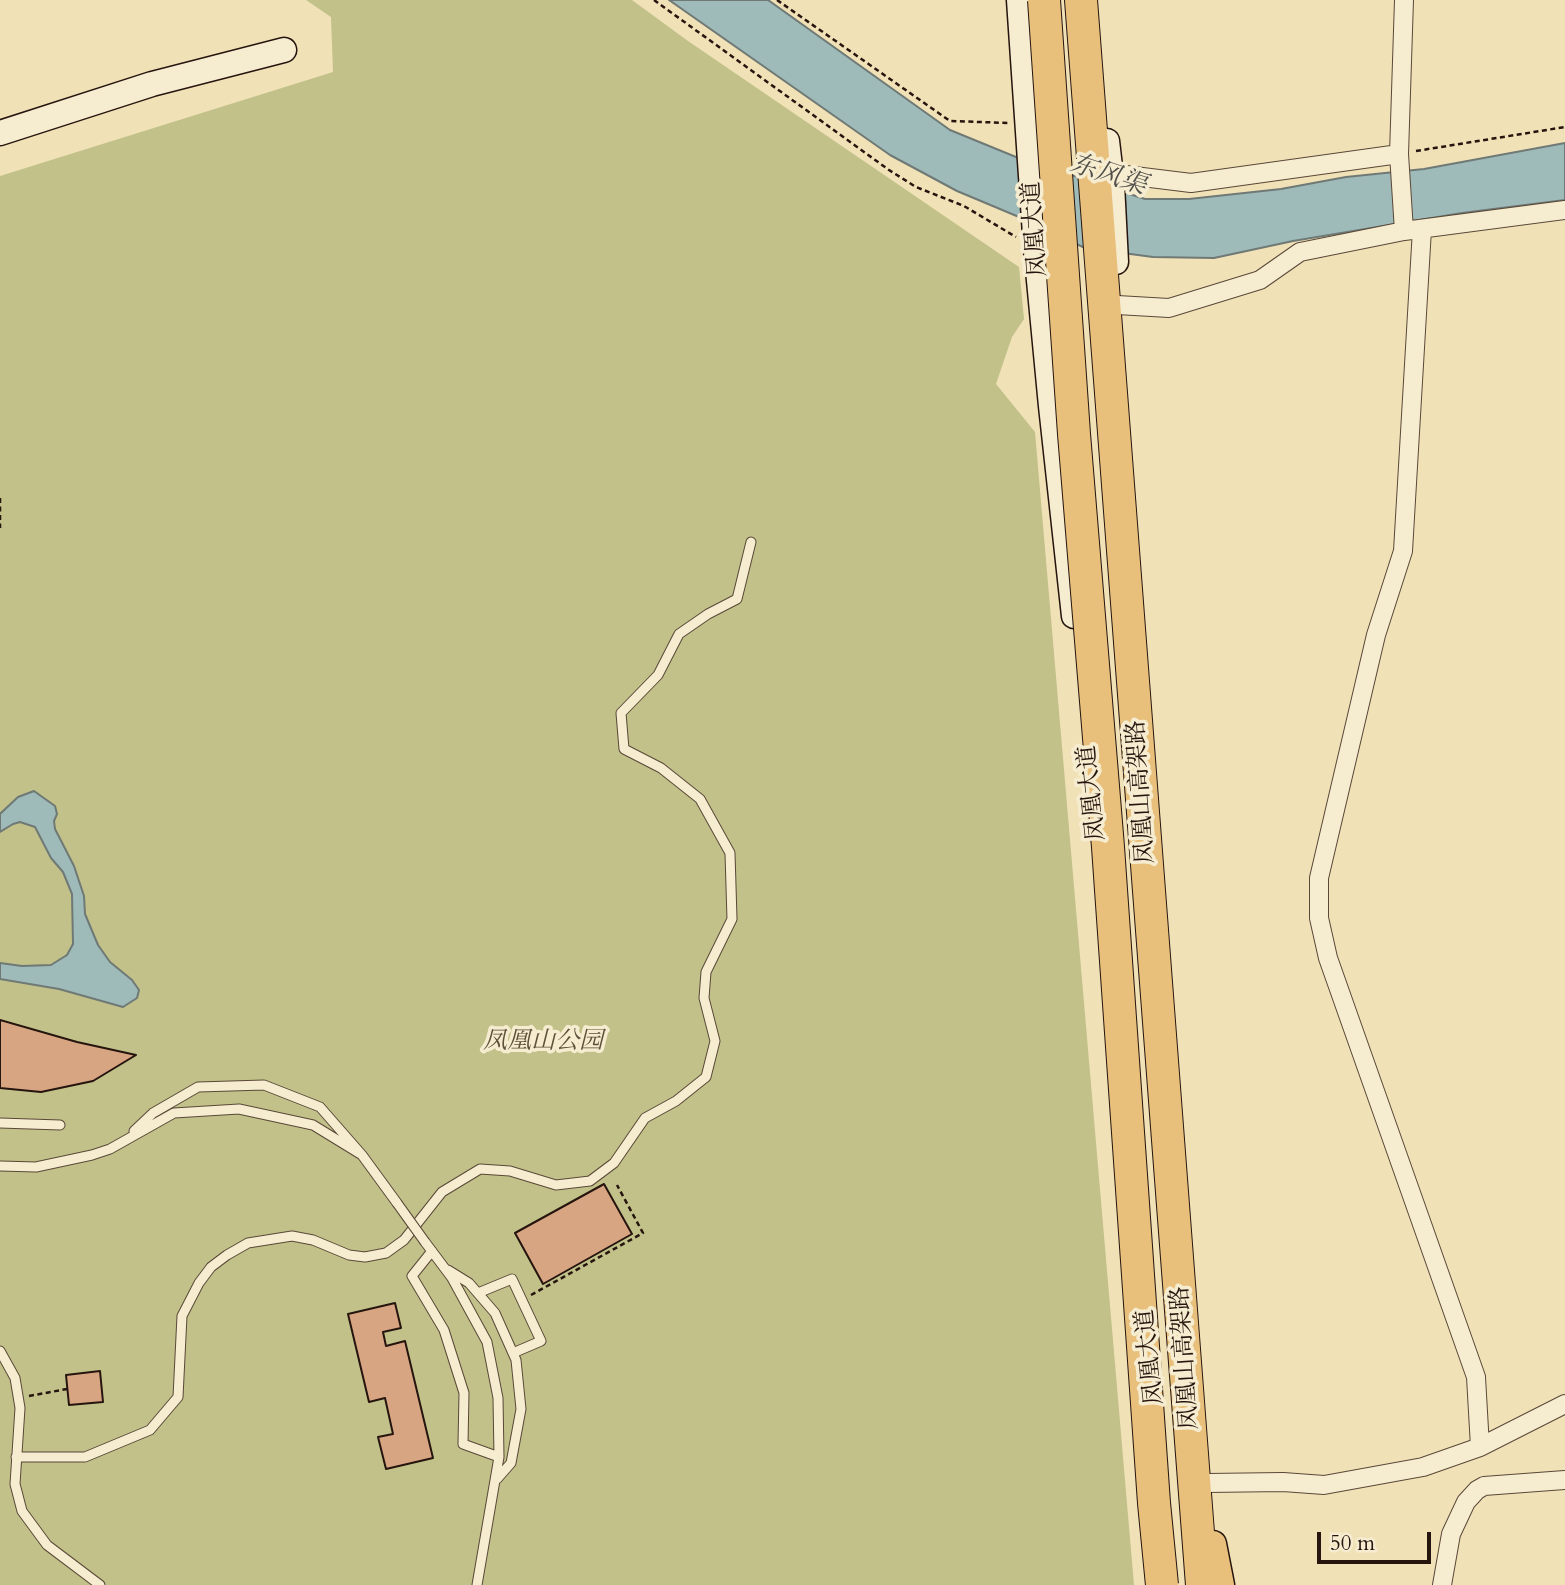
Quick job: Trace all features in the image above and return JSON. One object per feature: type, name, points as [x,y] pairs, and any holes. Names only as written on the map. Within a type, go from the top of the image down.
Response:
[{"type":"highway","name":"凤凰山高架路","points":[[1044,0],[1153,1489],[1163,1585]]},
{"type":"highway","name":"凤凰山高架路","points":[[1081,0],[1202,1585]]},
{"type":"main road","name":"凤凰大道","points":[[1019,0],[1036,244],[1154,1388],[1170,1585]]},
{"type":"main road","name":"凤凰大道","points":[[1095,0],[1111,178],[1117,305],[1147,661],[1215,1585]]},
{"type":"main road","points":[[0,133],[152,84],[284,50]]},
{"type":"main road","points":[[1213,1544],[1221,1585]]},
{"type":"street","points":[[1404,0],[1399,154],[1413,230],[1403,551],[1376,635],[1319,878],[1319,918],[1328,958],[1476,1377],[1480,1447]]},
{"type":"street","points":[[1111,178],[1191,183],[1399,154]]},
{"type":"street","points":[[1117,305],[1169,308],[1260,281],[1300,252],[1413,230],[1565,210]]},
{"type":"street","points":[[1207,1483],[1283,1482],[1324,1485],[1423,1466],[1480,1447],[1565,1404]]},
{"type":"street","points":[[1442,1585],[1451,1534],[1466,1502],[1476,1490],[1484,1486],[1565,1480]]},
{"type":"lane","points":[[16,1457],[85,1457],[150,1430],[178,1397],[182,1316],[199,1283],[211,1267],[248,1243],[292,1236],[313,1240],[349,1255],[365,1257],[386,1253],[404,1240],[442,1192],[480,1170],[510,1171],[556,1185],[590,1181],[614,1163],[645,1118],[676,1101],[706,1077],[715,1041],[704,998],[706,972],[732,919],[730,853],[700,799],[661,768],[624,749],[621,713],[658,675],[679,634],[708,614],[737,599],[751,542]]},
{"type":"lane","points":[[128,1137],[153,1112],[198,1087],[264,1085],[320,1107],[362,1155],[444,1267],[487,1342],[498,1398],[499,1457],[477,1585]]},
{"type":"lane","points":[[0,1166],[36,1167],[64,1163],[110,1149],[174,1113],[239,1110],[313,1125],[362,1155]]},
{"type":"lane","points":[[0,1123],[60,1125]]},
{"type":"lane","points":[[432,1251],[412,1276],[444,1330],[464,1393],[463,1444],[499,1457]]},
{"type":"lane","points":[[444,1267],[469,1283],[495,1313],[516,1360],[522,1409],[511,1463],[496,1480]]},
{"type":"lane","points":[[478,1293],[512,1279],[541,1341],[513,1353]]},
{"type":"lane","points":[[0,1350],[15,1378],[20,1408],[15,1485],[22,1511],[47,1545],[100,1585]]},
{"type":"path","points":[[654,0],[889,170],[916,187],[964,206],[1036,244]]},
{"type":"path","points":[[777,0],[950,121],[1028,124]]},
{"type":"path","points":[[1399,154],[1565,127]]},
{"type":"path","points":[[0,498],[0,528]]},
{"type":"path","points":[[522,1300],[643,1233],[617,1185]]},
{"type":"path","points":[[18,1398],[67,1389]]},
{"type":"green space","name":"凤凰山公园","points":[[306,0],[632,0],[1019,267],[1024,319],[1012,337],[996,384],[1035,432],[1134,1585],[0,1585],[0,176],[333,72],[331,17]]},
{"type":"water","points":[[669,0],[768,0],[950,130],[1016,157],[1145,199],[1189,199],[1281,189],[1346,177],[1424,169],[1565,143],[1565,200],[1462,213],[1293,241],[1214,258],[1153,257],[1085,248],[957,191],[890,155]]},
{"type":"water","points":[[34,791],[55,806],[55,829],[74,866],[84,896],[85,914],[98,945],[110,962],[132,980],[139,990],[137,998],[123,1007],[59,989],[0,979],[0,963],[22,966],[51,965],[67,955],[73,944],[72,894],[63,872],[51,858],[35,827],[20,822],[0,832],[0,814],[18,797]]},
{"type":"building","points":[[0,1020],[77,1042],[136,1055],[93,1081],[41,1092],[0,1088]]},
{"type":"building","points":[[604,1184],[632,1234],[543,1284],[515,1233]]},
{"type":"building","points":[[395,1303],[401,1328],[383,1332],[386,1346],[405,1341],[433,1458],[386,1469],[378,1437],[393,1434],[385,1398],[369,1402],[348,1314]]},
{"type":"building","points":[[100,1371],[103,1402],[69,1405],[66,1375]]},
{"type":"water label","name":"东风渠","points":[[1108,176]]}]
